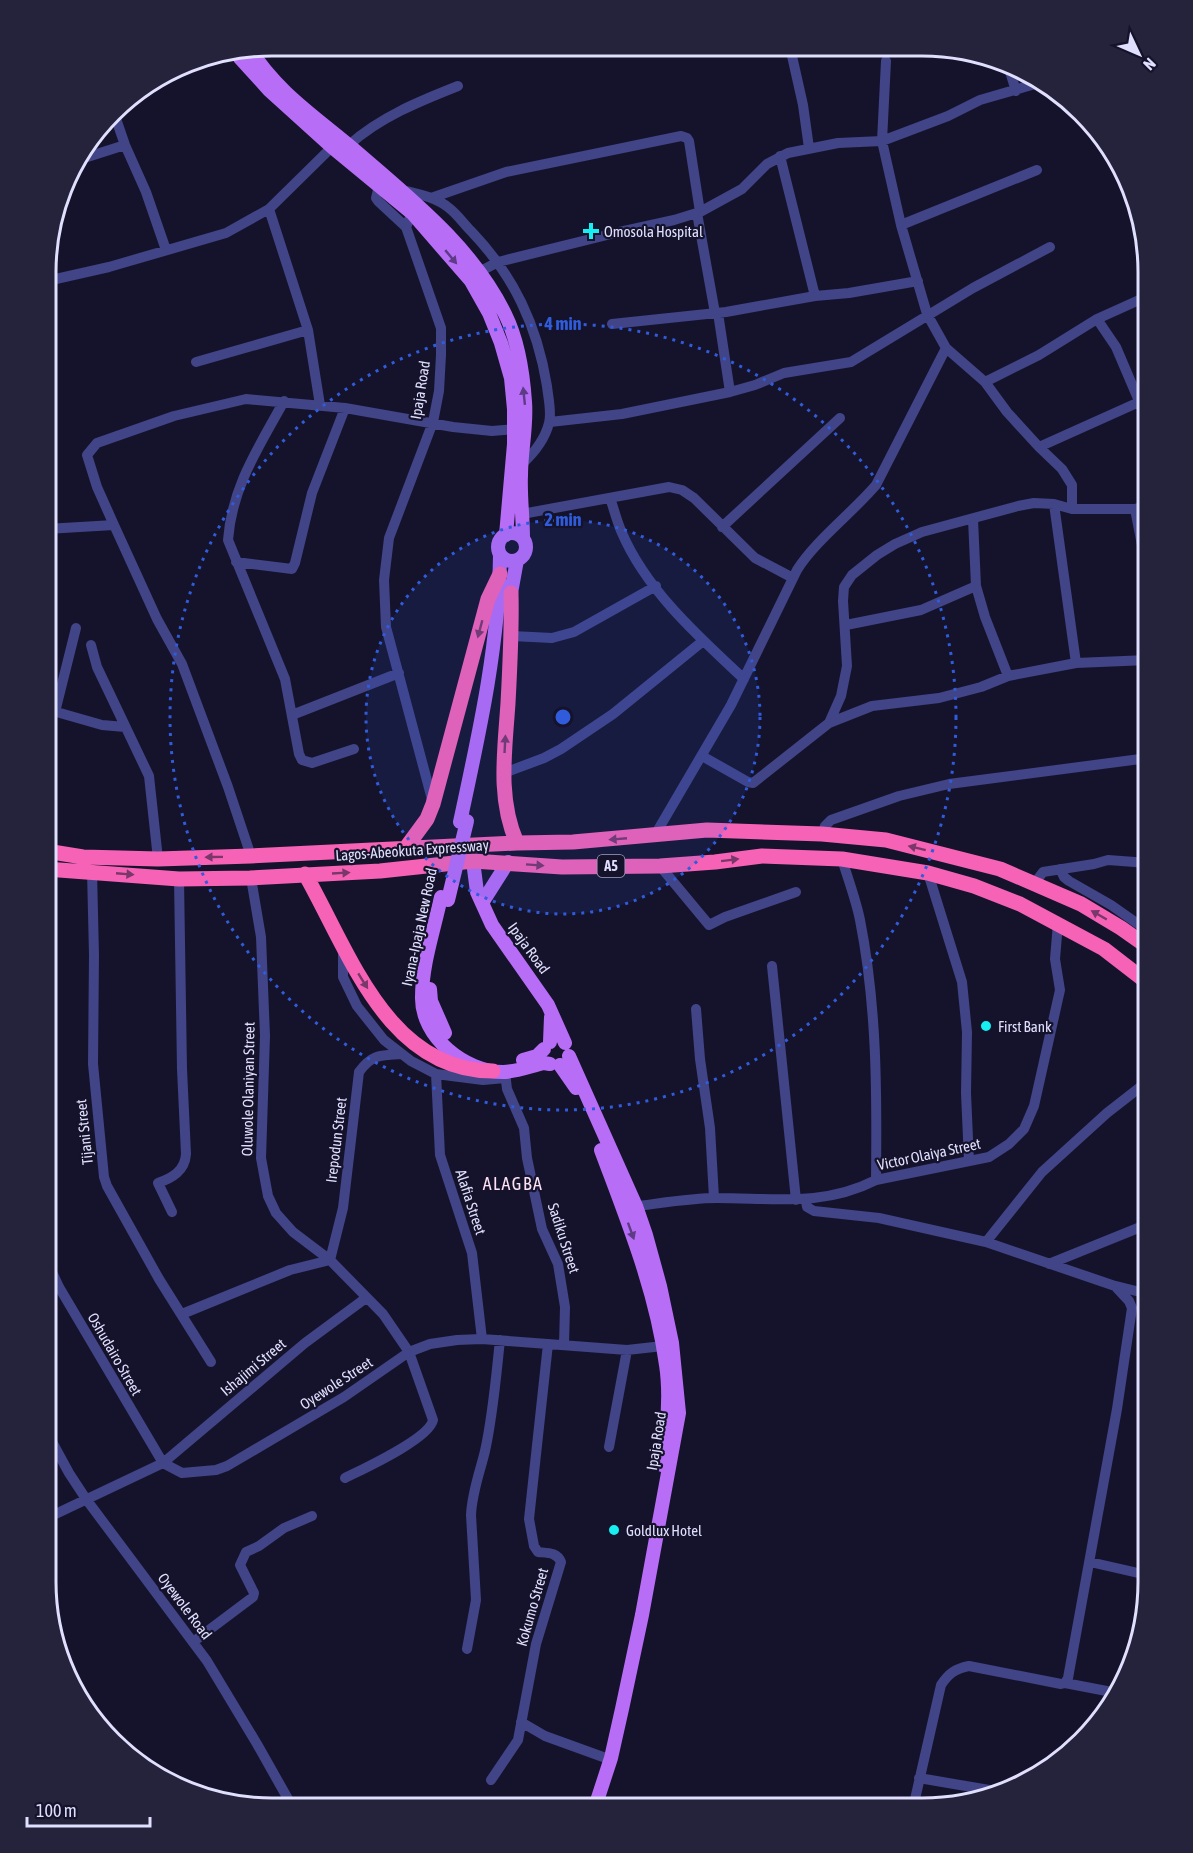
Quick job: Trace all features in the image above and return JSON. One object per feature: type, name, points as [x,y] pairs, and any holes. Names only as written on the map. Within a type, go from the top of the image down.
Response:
[{"type":"highway","points":[[405,849],[427,819],[433,804],[488,599],[500,574]]},
{"type":"highway","points":[[511,593],[512,636],[504,795],[517,843]]},
{"type":"highway","name":"Lagos-Abeokuta Expressway","points":[[56,853],[83,858],[158,859],[573,842],[707,830],[822,834],[886,840],[1000,869],[1081,904],[1138,940]]},
{"type":"highway","name":"Lagos-Abeokuta Expressway","points":[[56,869],[179,879],[251,878],[380,871],[473,861],[562,867],[660,866],[762,856],[842,859],[928,873],[974,886],[1020,904],[1104,949],[1138,975]]},
{"type":"highway","points":[[305,874],[344,948],[379,1006],[418,1047],[439,1060],[463,1069],[501,1074]]},
{"type":"main road","points":[[243,57],[269,90],[332,147],[379,186],[421,206],[471,280],[489,313],[511,378],[515,429],[506,535]]},
{"type":"main road","points":[[248,57],[258,62],[283,92],[421,206],[479,272],[505,313],[521,365],[526,425],[522,464],[525,548],[517,560],[508,561],[500,555],[499,541],[506,535],[515,534],[523,538]]},
{"type":"main road","name":"Iyana-Ipaja New Road","points":[[464,821],[499,605],[500,555]]},
{"type":"main road","name":"Iyana-Ipaja New Road","points":[[501,1074],[467,1063],[448,1050],[438,1039],[424,1014],[421,1000],[424,971],[482,752],[517,560]]},
{"type":"main road","name":"Ipaja Road","points":[[473,861],[474,884],[482,903],[504,944],[535,983],[552,1012],[561,1057],[629,1207],[660,1286],[672,1344],[679,1413],[673,1450],[611,1758],[595,1798]]},
{"type":"main road","points":[[482,903],[508,862]]},
{"type":"main road","name":"Iyana-Ipaja New Road","points":[[444,898],[430,982],[430,1002],[443,1030],[453,1043],[476,1058],[500,1063],[515,1062],[537,1056],[547,1045]]},
{"type":"main road","points":[[552,1012],[544,1056],[561,1057]]},
{"type":"main road","points":[[547,1045],[558,1040],[561,1057]]},
{"type":"main road","points":[[501,1074],[561,1057]]},
{"type":"main road","name":"Ipaja Road","points":[[594,1798],[634,1614],[664,1449],[668,1383],[663,1346],[629,1207]]},
{"type":"street","points":[[792,56],[803,105],[809,148]]},
{"type":"street","points":[[886,61],[882,141],[901,225],[927,314],[946,348],[985,382],[1007,412],[1062,469],[1072,484],[1072,509]]},
{"type":"street","points":[[1011,75],[1016,91]]},
{"type":"street","points":[[349,146],[413,104],[458,86]]},
{"type":"street","points":[[479,272],[498,262],[675,220],[699,212],[742,189],[767,164],[780,156],[838,143],[882,141],[948,116],[980,100],[1031,86]]},
{"type":"street","points":[[117,121],[146,192],[166,250]]},
{"type":"street","points":[[379,186],[376,198],[406,228],[421,206],[506,172],[681,136],[687,138],[730,392]]},
{"type":"street","points":[[89,156],[125,145]]},
{"type":"street","points":[[56,280],[226,233],[269,209],[332,147]]},
{"type":"street","points":[[780,156],[815,296]]},
{"type":"street","points":[[901,225],[1037,170]]},
{"type":"street","points":[[421,206],[448,207],[498,262],[518,294],[535,331],[545,375],[550,422],[537,450],[522,464]]},
{"type":"street","points":[[269,209],[308,330],[320,405]]},
{"type":"street","name":"Ipaja Road","points":[[406,228],[441,328],[440,382],[433,423],[393,528],[385,561],[386,627],[433,804]]},
{"type":"street","points":[[550,422],[622,414],[730,392],[784,373],[851,362],[927,314],[1050,247]]},
{"type":"street","points":[[612,324],[716,313],[918,282]]},
{"type":"street","points":[[985,382],[1039,355],[1097,319],[1138,301]]},
{"type":"street","points":[[1097,319],[1116,347],[1138,389]]},
{"type":"street","points":[[196,362],[308,330]]},
{"type":"street","points":[[655,836],[744,679],[804,558],[876,485],[946,348]]},
{"type":"street","points":[[251,856],[182,664],[157,619],[114,525],[97,487],[87,455],[97,443],[174,416],[246,399],[345,408],[453,427],[492,431],[515,429]]},
{"type":"street","points":[[284,401],[242,477],[230,520],[228,540],[285,680],[299,754],[303,760],[312,763],[354,749]]},
{"type":"street","points":[[1039,447],[1138,403]]},
{"type":"street","points":[[237,562],[292,569],[312,493],[345,408]]},
{"type":"street","points":[[722,527],[840,418]]},
{"type":"street","points":[[522,514],[669,487],[682,490],[694,498],[755,558],[793,578]]},
{"type":"street","points":[[610,498],[622,533],[643,572],[687,626],[744,679]]},
{"type":"street","points":[[1054,504],[1076,663]]},
{"type":"street","points":[[829,723],[845,682],[847,666],[844,586],[852,575],[877,555],[922,532],[1026,505],[1054,504],[1072,509],[1136,509],[1138,520]]},
{"type":"street","points":[[973,519],[976,586],[985,617],[1008,676]]},
{"type":"street","points":[[56,528],[114,525]]},
{"type":"street","points":[[512,636],[552,638],[574,632],[656,586]]},
{"type":"street","points":[[846,625],[921,610],[976,586]]},
{"type":"street","points":[[56,689],[76,628]]},
{"type":"street","points":[[504,773],[561,749],[613,714],[704,641]]},
{"type":"street","points":[[91,645],[97,667],[149,776],[158,859]]},
{"type":"street","points":[[702,756],[753,783],[829,723],[872,706],[939,698],[981,687],[1008,676],[1076,663],[1138,660]]},
{"type":"street","points":[[292,715],[399,673]]},
{"type":"street","points":[[56,712],[102,725],[125,727]]},
{"type":"street","points":[[822,834],[825,826],[831,820],[925,789],[1138,759]]},
{"type":"street","points":[[842,859],[860,917],[869,975],[876,1063],[876,1180]]},
{"type":"street","points":[[1034,884],[1043,872],[1108,860],[1138,862]]},
{"type":"street","points":[[660,866],[709,925],[796,892]]},
{"type":"street","points":[[1060,870],[1064,878],[1112,904],[1138,924]]},
{"type":"street","name":"Tijani Street","points":[[92,871],[93,1064],[104,1177],[159,1279],[211,1362]]},
{"type":"street","points":[[928,873],[962,982],[967,1032],[966,1093],[969,1161]]},
{"type":"street","name":"Oluwole Olaniyan Street","points":[[251,878],[261,937],[265,1036],[261,1158],[268,1196],[276,1213],[293,1232],[330,1260],[383,1314],[409,1352],[433,1420],[432,1425],[423,1434],[385,1459],[345,1478]]},
{"type":"street","points":[[172,1212],[158,1184],[169,1179],[181,1169],[186,1161],[179,879]]},
{"type":"street","name":"Victor Olaiya Street","points":[[629,1207],[714,1198],[801,1200],[859,1189],[876,1180],[989,1157],[1009,1144],[1024,1129],[1034,1106],[1060,990],[1055,959],[1058,923]]},
{"type":"street","points":[[344,948],[343,977],[357,1006],[384,1040],[402,1054],[436,1074],[483,1080],[501,1074]]},
{"type":"street","points":[[772,966],[801,1200],[807,1207],[814,1211],[879,1218],[986,1242],[1115,1286],[1138,1292]]},
{"type":"street","points":[[696,1009],[700,1059],[710,1128],[714,1198]]},
{"type":"street","name":"Irepodun Street","points":[[330,1260],[343,1208],[359,1072],[377,1055],[402,1054]]},
{"type":"street","name":"Alafia Street","points":[[436,1074],[440,1155],[453,1201],[472,1253],[482,1339]]},
{"type":"street","name":"Sadiku Street","points":[[501,1074],[524,1128],[527,1158],[542,1229],[558,1264],[565,1307],[564,1345]]},
{"type":"street","points":[[986,1242],[1042,1173],[1107,1113],[1138,1089]]},
{"type":"street","points":[[1049,1264],[1138,1228]]},
{"type":"street","points":[[182,1314],[290,1270],[330,1260]]},
{"type":"street","name":"Oshudairo Street","points":[[56,1281],[162,1463]]},
{"type":"street","points":[[1065,1683],[1068,1678],[1090,1562],[1132,1308],[1129,1301],[1115,1286]]},
{"type":"street","name":"Ishajimi Street","points":[[162,1463],[304,1343],[366,1298]]},
{"type":"street","name":"Oyewole Street","points":[[162,1463],[182,1473],[216,1470],[227,1466],[335,1402],[409,1352],[442,1341],[482,1339],[627,1350],[663,1346]]},
{"type":"street","points":[[468,1649],[476,1600],[472,1502],[485,1450],[500,1340]]},
{"type":"street","name":"Kokumo Street","points":[[491,1780],[518,1740],[536,1644],[561,1562],[555,1554],[538,1552],[534,1546],[529,1519],[548,1344]]},
{"type":"street","points":[[609,1447],[627,1350]]},
{"type":"street","name":"Oyewole Road","points":[[56,1449],[86,1499],[193,1642],[257,1744],[287,1798]]},
{"type":"street","points":[[56,1514],[162,1463]]},
{"type":"street","points":[[193,1642],[253,1596],[254,1593],[240,1565],[246,1552],[284,1528],[312,1516]]},
{"type":"street","points":[[1090,1562],[1138,1573]]},
{"type":"street","points":[[915,1798],[941,1685],[957,1668],[969,1666],[1107,1691]]},
{"type":"street","points":[[521,1722],[545,1736],[603,1757]]},
{"type":"street","points":[[919,1778],[981,1789]]},
{"type":"place","name":"Omosola Hospital","points":[[591,231]]},
{"type":"place","name":"First Bank","points":[[986,1026]]},
{"type":"place","name":"Goldlux Hotel","points":[[614,1530]]},
{"type":"district","name":"ALAGBA","points":[[513,1183]]}]
